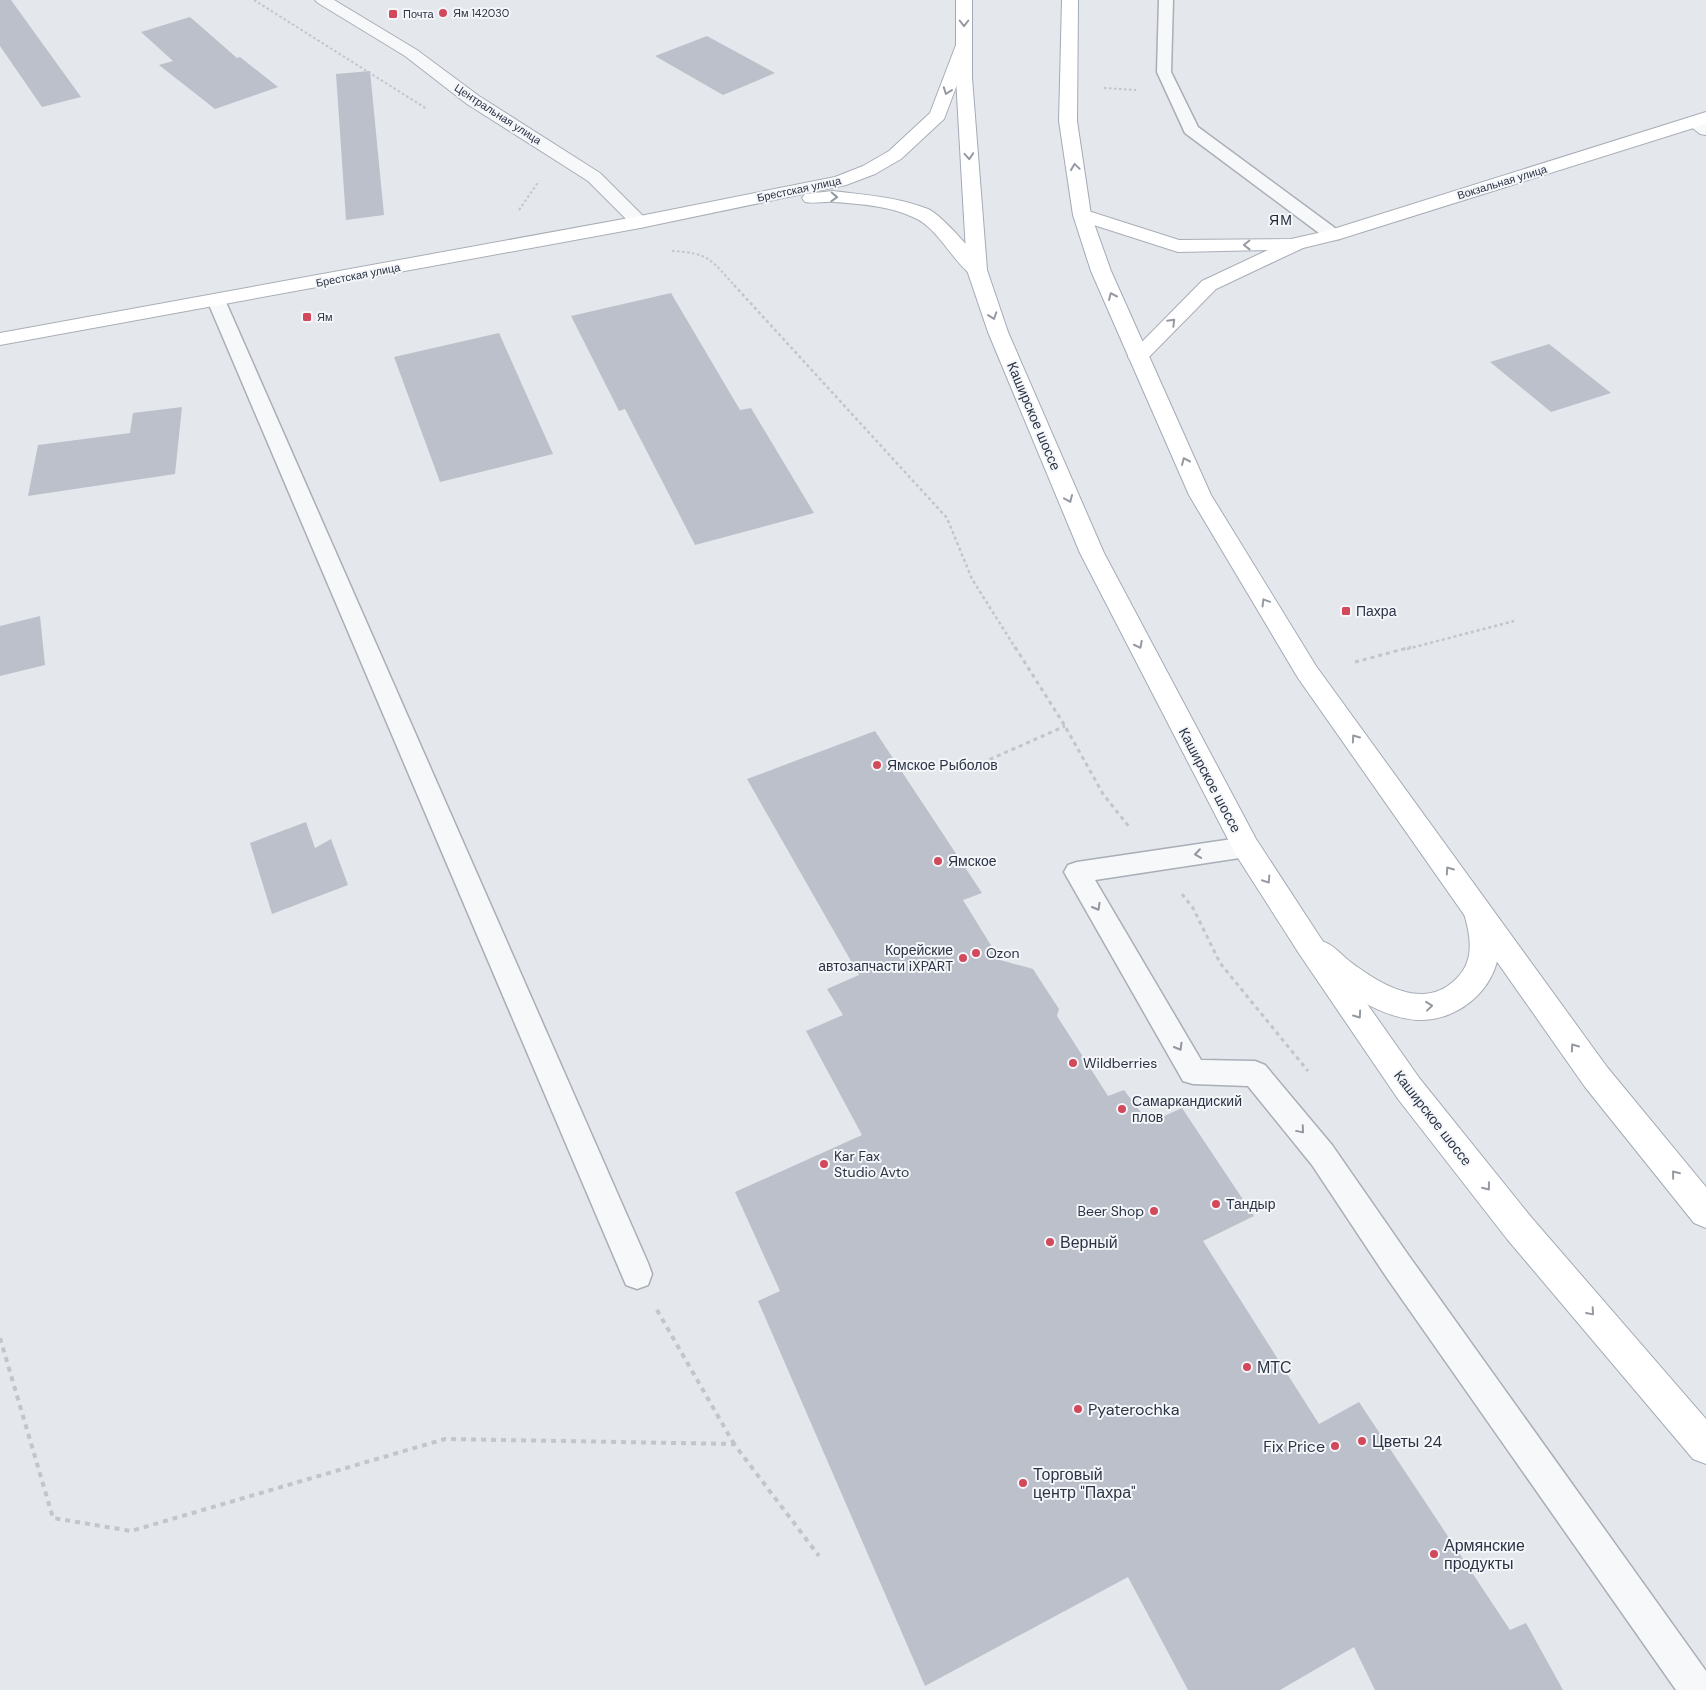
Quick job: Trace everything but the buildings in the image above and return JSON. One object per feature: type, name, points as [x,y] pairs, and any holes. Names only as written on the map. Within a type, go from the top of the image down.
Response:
[{"type":"main road","name":"Каширское шоссе","points":[[964,0],[964,78],[978,270],[998,332],[1092,554],[1172,710],[1246,847],[1310,946],[1409,1089],[1519,1228],[1706,1446]]},
{"type":"main road","points":[[1070,0],[1068,122],[1082,215],[1101,271],[1200,495],[1307,672],[1596,1077],[1706,1212]]},
{"type":"main road","name":"Брестская улица","points":[[0,339],[640,222],[840,181],[869,170],[895,155],[938,115],[964,46]]},
{"type":"main road","name":"Вокзальная улица","points":[[1138,357],[1209,285],[1296,244],[1333,235],[1702,123]]},
{"type":"main road","name":"Брестская улица","points":[[715,206],[833,196],[887,203],[923,214],[952,240],[978,270]]},
{"type":"main road","name":"Вокзальная улица","points":[[1082,215],[1178,246],[1296,244]]},
{"type":"main road","points":[[1310,946],[1350,978],[1376,993],[1400,1004],[1428,1007],[1452,1000],[1472,984],[1482,968],[1485,941],[1477,910]]},
{"type":"street","name":"Центральная улица","points":[[323,0],[411,53],[473,100],[594,177],[640,222]]},
{"type":"lane","points":[[1166,0],[1164,72],[1191,130],[1333,235]]},
{"type":"lane","points":[[216,300],[637,1274]]},
{"type":"lane","points":[[1246,847],[1077,872],[1193,1072],[1255,1074],[1322,1155],[1398,1267],[1698,1690]]},
{"type":"path","points":[[254,0],[434,114]]},
{"type":"path","points":[[1100,88],[1174,92]]},
{"type":"path","points":[[518,212],[540,182],[532,176]]},
{"type":"path","points":[[668,250],[690,252],[709,258],[947,518],[972,578],[1065,726],[1102,794],[1193,908],[1220,963],[1314,1078]]},
{"type":"path","points":[[1355,662],[1514,621]]},
{"type":"path","points":[[975,766],[1065,726]]},
{"type":"path","points":[[637,1274],[734,1444],[819,1556]]},
{"type":"path","points":[[0,1338],[53,1518],[131,1531],[444,1438],[734,1444]]},
{"type":"place","name":"Ям 142030","points":[[443,13]]},
{"type":"place","name":"Почта","points":[[393,14]]},
{"type":"place","name":"Ям","points":[[307,317]]},
{"type":"place","name":"Пахра","points":[[1346,611]]},
{"type":"place","name":"Ямское Рыболов","points":[[877,765]]},
{"type":"place","name":"Ямское","points":[[938,861]]},
{"type":"place","name":"Ozon","points":[[976,953]]},
{"type":"place","name":"Корейские автозапчасти iXPART","points":[[963,958]]},
{"type":"place","name":"Wildberries","points":[[1073,1063]]},
{"type":"place","name":"Самаркандиский плов","points":[[1122,1109]]},
{"type":"place","name":"Kar Fax Studio Avto","points":[[824,1164]]},
{"type":"place","name":"Тандыр","points":[[1216,1204]]},
{"type":"place","name":"Beer Shop","points":[[1154,1211]]},
{"type":"place","name":"Верный","points":[[1050,1242]]},
{"type":"place","name":"МТС","points":[[1247,1367]]},
{"type":"place","name":"Pyaterochka","points":[[1078,1409]]},
{"type":"place","name":"Цветы 24","points":[[1362,1441]]},
{"type":"place","name":"Fix Price","points":[[1335,1446]]},
{"type":"place","name":"Торговый центр \"Пахра\"","points":[[1023,1483]]},
{"type":"place","name":"Армянские продукты","points":[[1434,1554]]},
{"type":"district","name":"ЯМ","points":[[1281,220]]}]
